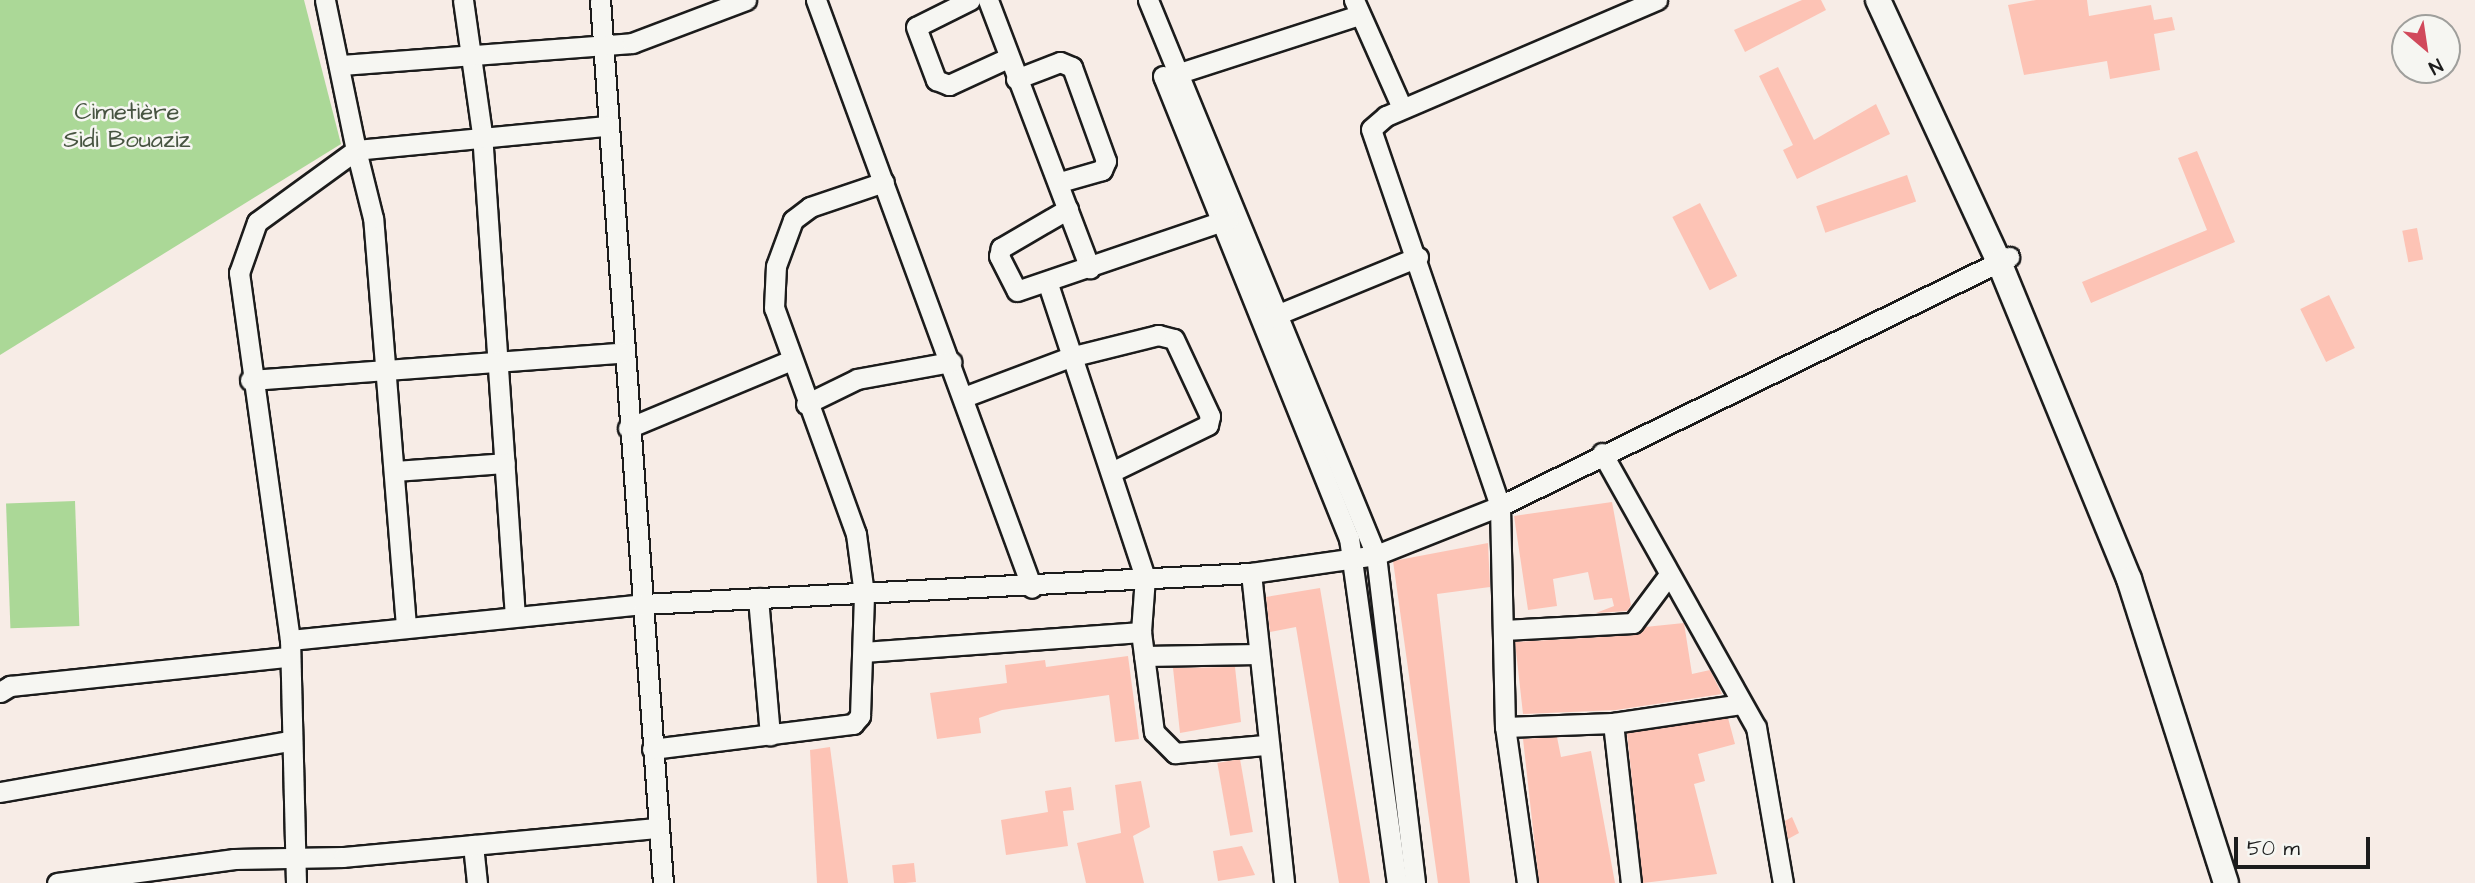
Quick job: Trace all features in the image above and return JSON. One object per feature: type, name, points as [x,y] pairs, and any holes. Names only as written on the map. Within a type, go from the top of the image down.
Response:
[{"type":"main road","points":[[1878,0],[2004,259],[2158,656],[2226,883]]},
{"type":"main road","points":[[1891,0],[2004,259],[2181,690],[2238,883]]},
{"type":"street","points":[[325,0],[373,218],[381,372],[394,471],[406,626]]},
{"type":"street","points":[[463,0],[475,56],[482,133],[515,616]]},
{"type":"street","points":[[600,0],[605,126],[621,353],[643,604],[663,883]]},
{"type":"street","points":[[341,65],[475,56],[601,42],[632,43],[746,0]]},
{"type":"street","points":[[816,0],[1032,588]]},
{"type":"street","points":[[970,0],[931,7],[915,32],[939,83],[950,85],[1008,58]]},
{"type":"street","points":[[988,0],[1016,79],[1060,182],[1090,268]]},
{"type":"street","points":[[1135,0],[1170,75],[1270,318],[1376,555],[1415,883]]},
{"type":"street","points":[[1148,0],[1170,75]]},
{"type":"street","points":[[1527,883],[1505,727],[1500,506],[1418,257],[1371,129],[1402,108],[1657,0]]},
{"type":"street","points":[[1170,75],[1357,7],[1402,108]]},
{"type":"street","points":[[1016,79],[1060,62],[1072,67],[1107,161],[1102,170],[1060,182]]},
{"type":"street","points":[[296,883],[289,649],[250,380],[239,273],[245,240],[267,212],[356,150],[482,133],[605,126]]},
{"type":"street","points":[[652,749],[853,724],[862,705],[864,594],[856,534],[789,361],[774,307],[776,266],[793,220],[810,207],[884,182]]},
{"type":"street","points":[[1068,209],[1007,241],[998,252],[1017,291],[1048,284],[1228,220]]},
{"type":"street","points":[[1270,318],[1418,257]]},
{"type":"street","points":[[0,692],[10,686],[289,649],[406,626],[643,604],[1032,588],[1145,577],[1251,573],[1376,555],[1500,506],[1602,453],[2004,259]]},
{"type":"street","points":[[1048,284],[1145,577],[1141,632],[1154,732],[1167,749],[1265,745]]},
{"type":"street","points":[[1270,318],[1354,559],[1397,883]]},
{"type":"street","points":[[964,397],[1070,357],[1158,335],[1174,339],[1210,416],[1202,432],[1111,472]]},
{"type":"street","points":[[250,380],[621,353]]},
{"type":"street","points":[[628,428],[789,361]]},
{"type":"street","points":[[807,404],[857,379],[951,362]]},
{"type":"street","points":[[1602,453],[1761,743],[1783,883]]},
{"type":"street","points":[[394,471],[505,463]]},
{"type":"street","points":[[1251,573],[1265,745],[1284,883]]},
{"type":"street","points":[[1504,630],[1633,624],[1668,576]]},
{"type":"street","points":[[758,598],[770,734]]},
{"type":"street","points":[[863,653],[1141,632]]},
{"type":"street","points":[[1144,656],[1258,654]]},
{"type":"street","points":[[1505,727],[1613,723],[1741,704]]},
{"type":"street","points":[[1613,723],[1631,883]]},
{"type":"street","points":[[0,792],[290,741]]},
{"type":"street","points":[[57,883],[234,859],[296,859],[658,828]]},
{"type":"street","points":[[473,845],[477,883]]},
{"type":"green space","name":"Cimetière Sidi Bouaziz","points":[[0,0],[304,0],[341,144],[0,355]]},
{"type":"green space","points":[[75,501],[79,626],[10,628],[6,503]]},
{"type":"building","points":[[1802,0],[1821,0],[1826,10],[1745,52],[1734,30]]},
{"type":"building","points":[[2036,0],[2087,0],[2089,16],[2151,5],[2154,20],[2172,17],[2175,30],[2154,34],[2160,70],[2110,79],[2107,61],[2024,75],[2008,5]]},
{"type":"building","points":[[1778,67],[1814,140],[1876,104],[1890,134],[1797,179],[1783,150],[1793,145],[1759,76]]},
{"type":"building","points":[[2197,151],[2235,242],[2091,303],[2082,282],[2207,230],[2178,158]]},
{"type":"building","points":[[1907,175],[1916,201],[1825,233],[1816,206]]},
{"type":"building","points":[[1700,203],[1737,276],[1710,290],[1672,217]]},
{"type":"building","points":[[2417,228],[2423,259],[2408,262],[2402,231]]},
{"type":"building","points":[[2329,295],[2355,348],[2326,362],[2300,309]]},
{"type":"building","points":[[1612,502],[1631,605],[1627,611],[1596,613],[1614,606],[1612,598],[1594,600],[1588,572],[1553,579],[1557,606],[1528,610],[1514,516]]},
{"type":"building","points":[[1488,543],[1490,587],[1437,594],[1470,883],[1438,883],[1393,561]]},
{"type":"building","points":[[1320,588],[1370,883],[1339,883],[1296,627],[1270,632],[1266,597]]},
{"type":"building","points":[[1684,623],[1692,674],[1710,670],[1722,694],[1616,710],[1523,714],[1515,642],[1634,635],[1645,627]]},
{"type":"building","points":[[1128,656],[1139,739],[1115,742],[1109,695],[1002,710],[979,718],[981,733],[937,739],[930,693],[1007,683],[1005,665],[1045,660],[1046,667]]},
{"type":"building","points":[[1235,667],[1241,722],[1180,733],[1173,668]]},
{"type":"building","points":[[1728,718],[1735,744],[1698,754],[1705,781],[1694,784],[1717,874],[1643,883],[1627,733]]},
{"type":"building","points":[[1557,737],[1561,757],[1591,751],[1615,883],[1539,883],[1523,739]]},
{"type":"building","points":[[830,747],[848,883],[817,883],[810,750]]},
{"type":"building","points":[[1240,759],[1253,832],[1230,836],[1217,763]]},
{"type":"building","points":[[1141,781],[1150,827],[1133,836],[1144,883],[1086,883],[1077,843],[1121,833],[1115,785]]},
{"type":"building","points":[[1071,787],[1074,810],[1063,811],[1068,846],[1006,855],[1001,820],[1048,812],[1045,791]]},
{"type":"building","points":[[1792,817],[1799,833],[1788,839],[1785,821]]},
{"type":"building","points":[[1242,846],[1255,875],[1218,881],[1213,851]]},
{"type":"building","points":[[914,863],[916,882],[894,883],[892,865]]}]
